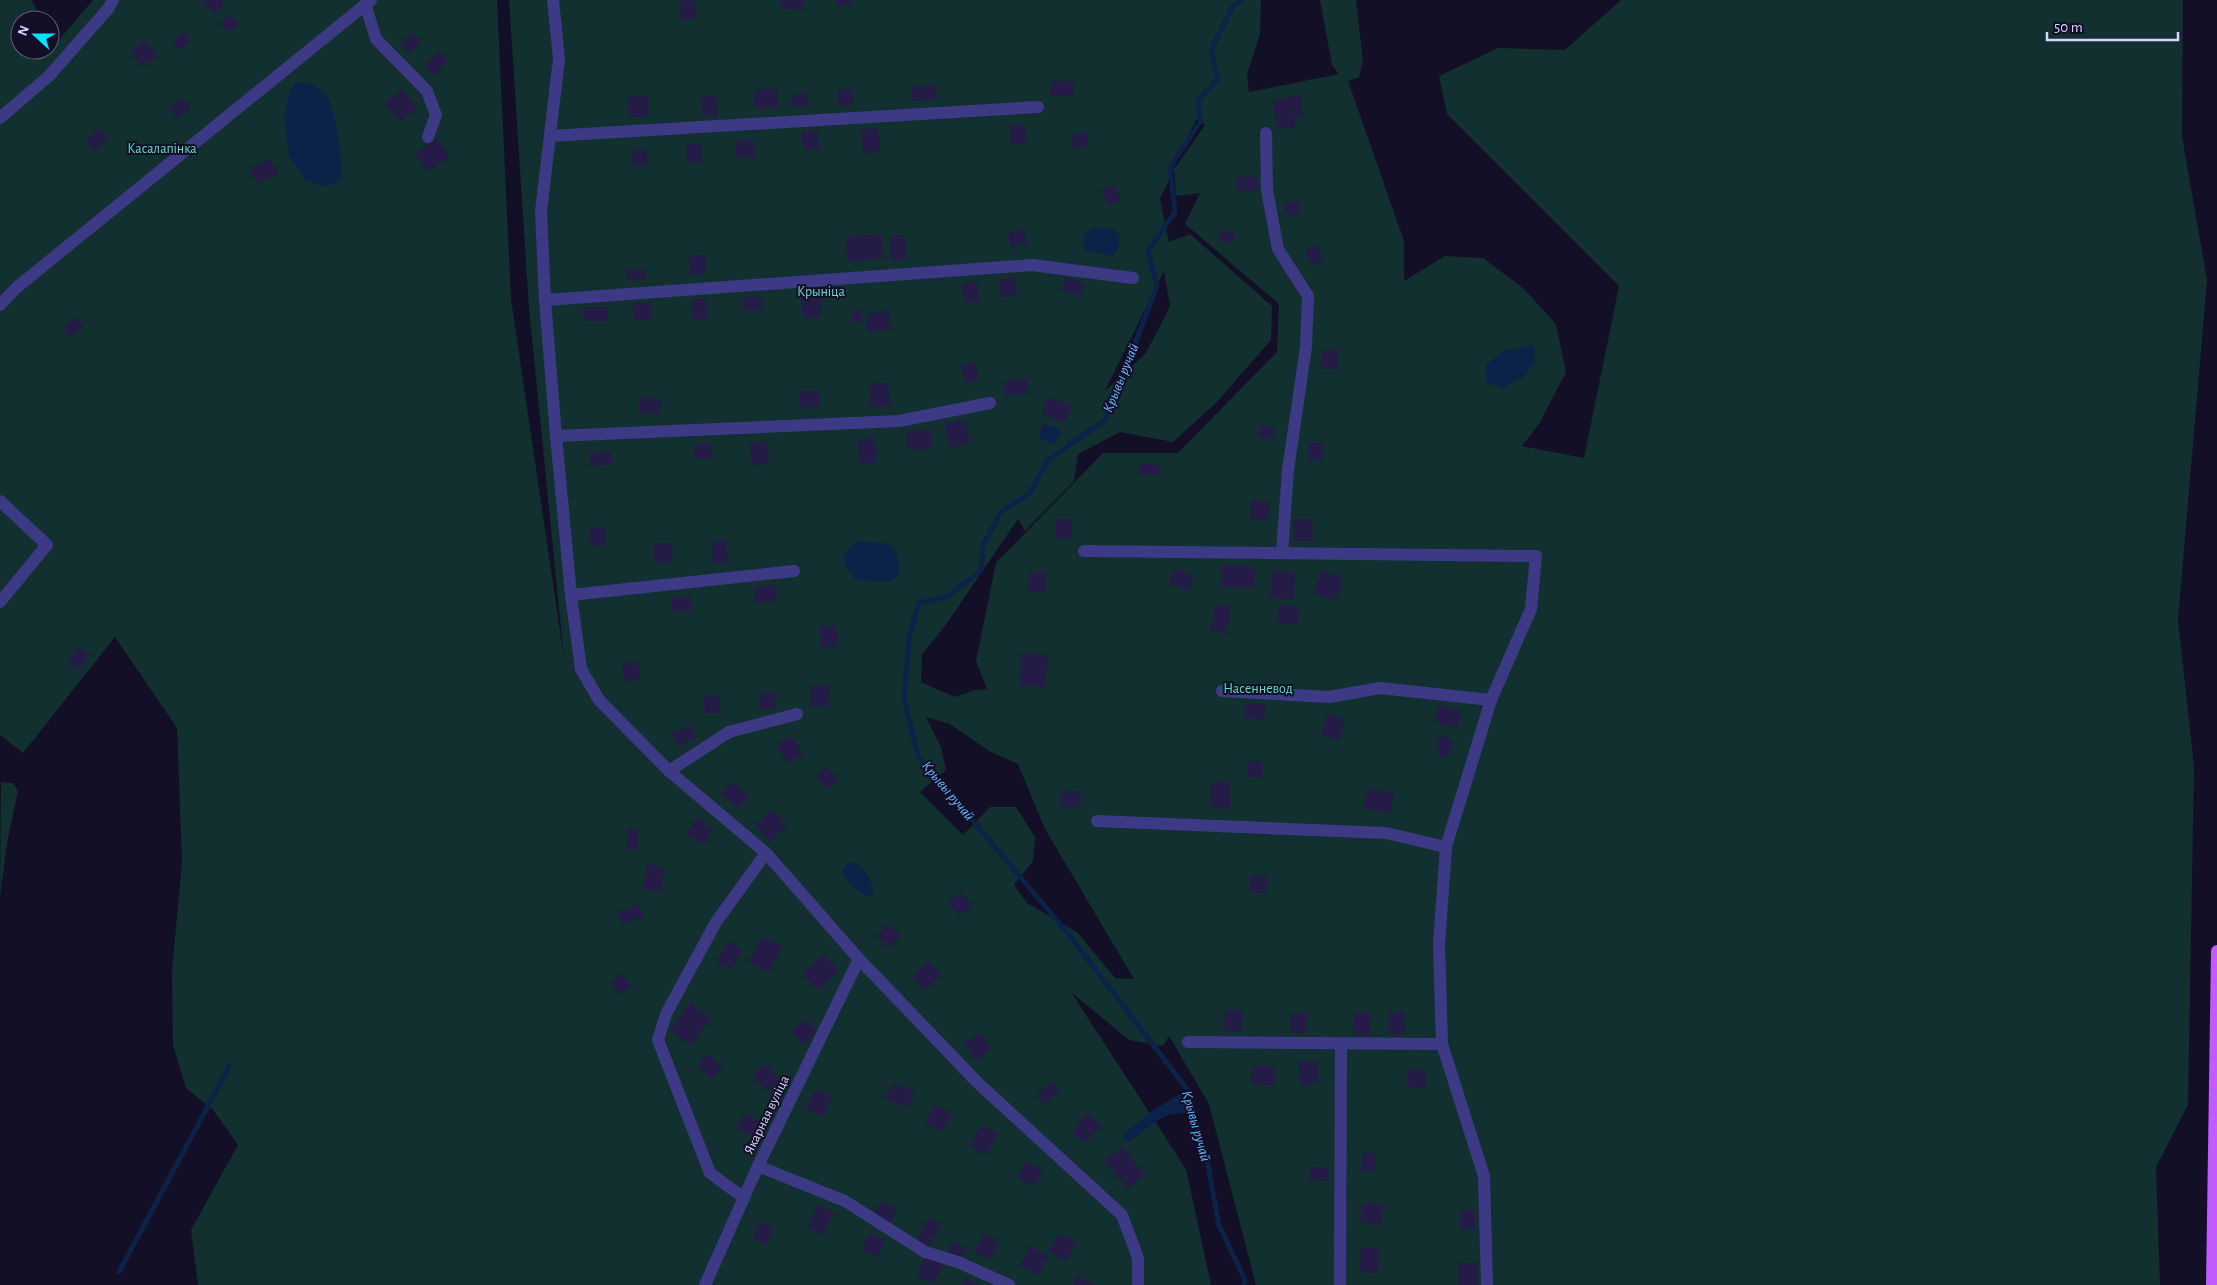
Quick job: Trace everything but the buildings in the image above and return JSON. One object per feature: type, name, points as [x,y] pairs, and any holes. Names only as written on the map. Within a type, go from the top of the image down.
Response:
[{"type":"main road","points":[[2212,1285],[2217,951]]},
{"type":"street","points":[[0,118],[49,76],[108,9],[113,0]]},
{"type":"street","points":[[553,0],[559,59],[541,211],[545,300],[556,436],[571,596],[581,669],[599,700],[669,771],[766,853],[859,959],[979,1084],[1122,1215],[1138,1258],[1138,1285]]},
{"type":"street","points":[[0,305],[16,288],[368,2],[376,39],[426,91],[436,115],[428,138]]},
{"type":"street","points":[[550,136],[1038,107]]},
{"type":"street","points":[[1266,133],[1267,190],[1278,249],[1308,296],[1306,347],[1288,470],[1282,553]]},
{"type":"street","points":[[545,300],[1032,264],[1133,278]]},
{"type":"street","points":[[556,436],[899,421],[990,403]]},
{"type":"street","points":[[0,501],[47,545],[0,602]]},
{"type":"street","points":[[1084,551],[1536,556],[1531,608],[1491,700],[1446,847],[1440,944],[1442,1044],[1484,1176],[1487,1285]]},
{"type":"street","points":[[571,596],[794,571]]},
{"type":"street","points":[[1222,691],[1329,697],[1380,688],[1491,700]]},
{"type":"street","points":[[669,771],[729,732],[797,714]]},
{"type":"street","points":[[1097,821],[1386,832],[1446,847]]},
{"type":"street","points":[[744,1198],[710,1173],[658,1040],[666,1014],[716,922],[766,853]]},
{"type":"street","name":"Якарная вуліца","points":[[704,1285],[758,1166],[859,959]]},
{"type":"street","points":[[1188,1042],[1442,1044]]},
{"type":"street","points":[[1340,1285],[1341,1044]]},
{"type":"street","points":[[758,1166],[845,1201],[925,1252],[958,1262],[1009,1285]]},
{"type":"green space","points":[[0,0],[32,0],[36,10],[10,10],[10,60],[60,60],[60,39],[93,0],[497,0],[511,299],[564,658],[529,308],[509,0],[1261,0],[1260,34],[1247,74],[1249,92],[1339,74],[1332,65],[1320,0],[1356,0],[1363,61],[1359,77],[1348,81],[1404,241],[1404,281],[1445,256],[1483,258],[1523,288],[1556,324],[1566,372],[1539,424],[1522,446],[1584,458],[1619,286],[1447,114],[1439,76],[1498,48],[1565,50],[1621,0],[2183,0],[2182,136],[2207,280],[2178,620],[2194,766],[2188,1105],[2156,1167],[2160,1285],[1256,1285],[1209,1104],[1169,1036],[1163,1046],[1129,1040],[1071,992],[1186,1169],[1211,1285],[198,1285],[191,1230],[238,1145],[214,1111],[186,1088],[173,1045],[172,971],[182,862],[177,728],[115,637],[23,753],[0,735]],"holes":[[[1197,118],[1205,125],[1175,168],[1174,167]],[[1174,169],[1176,196],[1200,193],[1185,224],[1279,304],[1277,352],[1178,453],[1103,453],[996,563],[976,661],[987,689],[975,690],[955,697],[921,682],[922,654],[945,626],[1018,519],[1025,531],[1074,481],[1078,454],[1120,432],[1173,442],[1216,403],[1271,340],[1272,306],[1190,234],[1169,242],[1160,199]],[[1164,271],[1170,306],[1146,353],[1105,391]],[[926,717],[950,724],[989,751],[1018,764],[1045,829],[1134,979],[1115,978],[1077,932],[1027,903],[1014,885],[1033,861],[1035,837],[1016,807],[990,807],[963,835],[920,792],[946,770],[941,747]]]},
{"type":"green space","points":[[1,782],[13,783],[18,791],[7,843],[0,897]]},
{"type":"water","points":[[296,82],[304,82],[321,89],[332,108],[338,133],[342,179],[327,187],[305,180],[289,157],[284,115],[290,92]]},
{"type":"water","points":[[1094,228],[1113,229],[1120,236],[1118,248],[1113,256],[1083,250],[1085,233]]},
{"type":"water","points":[[1533,346],[1536,360],[1524,377],[1503,388],[1486,381],[1486,365],[1505,350]]},
{"type":"water","points":[[1044,424],[1057,428],[1061,434],[1052,444],[1041,439],[1039,430]]},
{"type":"water","points":[[857,541],[887,544],[894,547],[899,561],[899,577],[886,582],[855,579],[846,566],[843,556]]},
{"type":"water","points":[[850,861],[856,863],[864,870],[872,885],[873,897],[862,894],[847,880],[842,870]]},
{"type":"water","points":[[1183,1092],[1190,1098],[1193,1107],[1189,1110],[1164,1117],[1128,1142],[1121,1136],[1155,1109]]},
{"type":"waterway","name":"Крывы ручай","points":[[1241,0],[1233,6],[1211,50],[1218,79],[1198,100],[1200,122],[1170,168],[1175,212],[1148,251],[1157,287],[1105,420],[1048,460],[1030,493],[1001,512],[983,545],[981,571],[946,597],[919,603],[909,637],[904,699],[918,756],[1066,931],[1187,1089],[1207,1160],[1219,1225],[1245,1280],[1244,1285]]},
{"type":"waterway","points":[[119,1272],[229,1067]]},
{"type":"park label","name":"Касалапінка","points":[[162,149]]},
{"type":"park label","name":"Крыніца","points":[[821,292]]},
{"type":"park label","name":"Насенневод","points":[[1258,689]]}]
